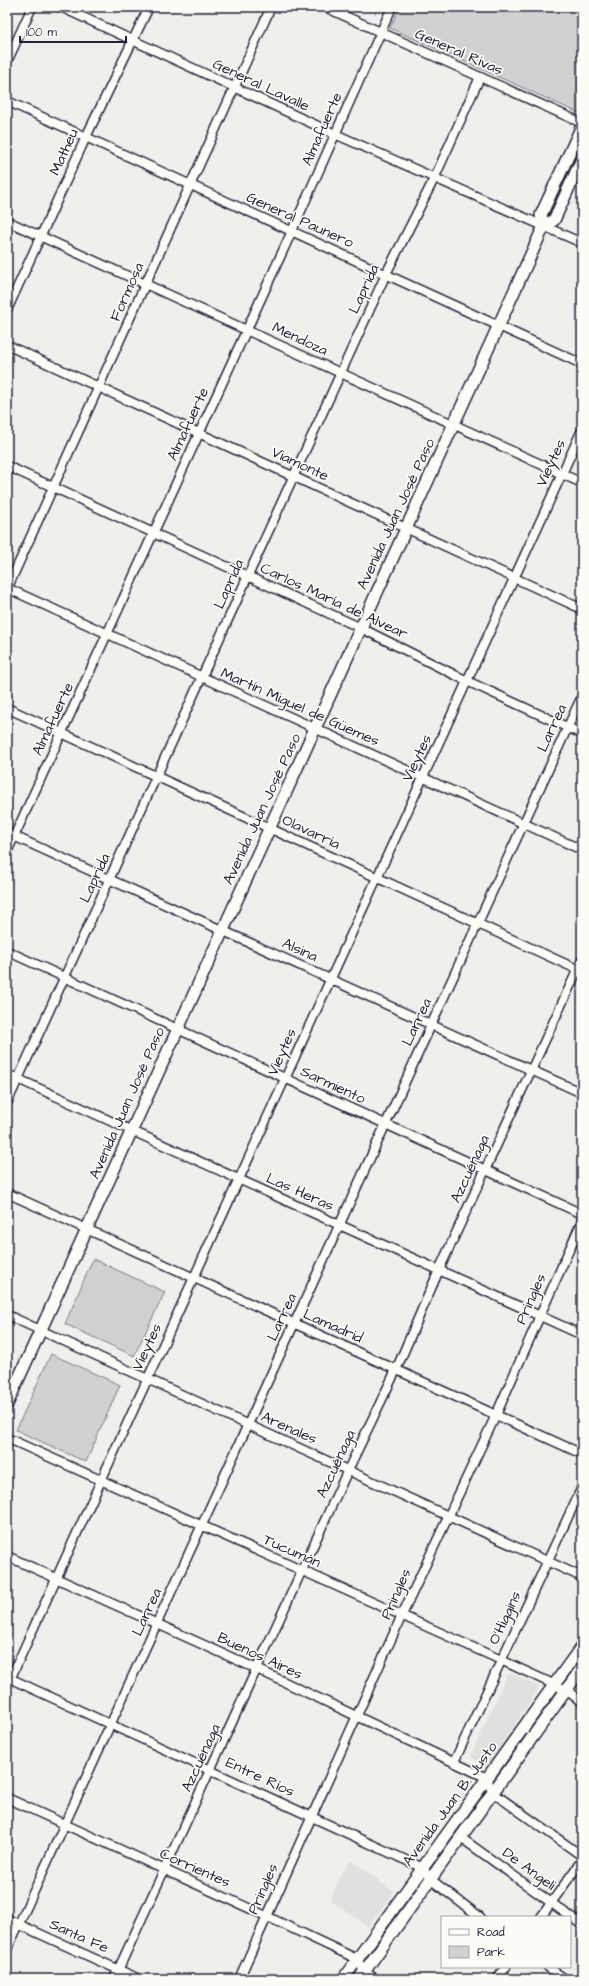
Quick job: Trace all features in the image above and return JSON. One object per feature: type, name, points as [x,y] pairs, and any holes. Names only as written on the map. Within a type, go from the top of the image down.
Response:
[{"type":"main road","name":"Avenida Juan José Paso","points":[[544,226],[541,214],[582,126]]},
{"type":"main road","name":"Avenida Juan José Paso","points":[[7,1404],[544,226],[554,220],[582,159]]},
{"type":"main road","name":"Avenida Juan B. Justo","points":[[343,1979],[582,1646]]},
{"type":"main road","name":"Avenida Juan B. Justo","points":[[361,1975],[582,1668]]},
{"type":"street","points":[[7,62],[32,7]]},
{"type":"street","name":"General Lavalle","points":[[61,7],[233,88],[434,179],[582,243]]},
{"type":"street","name":"Matheu","points":[[7,310],[42,237],[86,137],[134,41],[149,7]]},
{"type":"street","name":"Formosa","points":[[7,589],[145,284],[192,186],[233,88],[271,7]]},
{"type":"street","name":"General Rivas","points":[[325,7],[582,123]]},
{"type":"street","name":"Almafuerte","points":[[7,852],[10,835],[62,734],[292,231],[392,7]]},
{"type":"street","name":"Laprida","points":[[7,1103],[386,274],[434,179],[480,77]]},
{"type":"street","name":"General Paunero","points":[[7,101],[582,364]]},
{"type":"street","name":"Mendoza","points":[[7,221],[582,483]]},
{"type":"street","name":"Viamonte","points":[[7,345],[582,608]]},
{"type":"street","name":"Vieytes","points":[[8,1681],[148,1379],[582,430]]},
{"type":"street","name":"Carlos María de Alvear","points":[[7,466],[361,628],[467,681],[582,734]]},
{"type":"street","name":"Martín Miguel de Güemes","points":[[7,589],[582,850]]},
{"type":"street","name":"Larrea","points":[[7,1950],[582,696]]},
{"type":"street","name":"Olavarría","points":[[7,708],[580,970]]},
{"type":"street","name":"Alsina","points":[[10,835],[582,1093]]},
{"type":"street","name":"Sarmiento","points":[[7,951],[582,1214]]},
{"type":"street","name":"Azcuénaga","points":[[114,1979],[348,1470],[396,1370],[439,1270],[531,1069],[580,970],[582,960]]},
{"type":"street","name":"Las Heras","points":[[7,1074],[582,1335]]},
{"type":"street","name":"Lamadrid","points":[[7,1193],[582,1454]]},
{"type":"street","name":"Pringles","points":[[238,1979],[447,1515],[496,1415],[582,1221]]},
{"type":"street","name":"Arenales","points":[[7,1315],[582,1577]]},
{"type":"street","name":"Tucumán","points":[[7,1438],[501,1660],[566,1690],[582,1702]]},
{"type":"street","name":"O'Higgins","points":[[454,1762],[582,1487]]},
{"type":"street","name":"Buenos Aires","points":[[7,1556],[257,1670],[487,1778]]},
{"type":"street","name":"Entre Ríos","points":[[8,1681],[211,1770],[423,1868]]},
{"type":"street","points":[[487,1778],[492,1792],[582,1856]]},
{"type":"street","name":"Corrientes","points":[[7,1798],[358,1959]]},
{"type":"street","name":"De Angeli","points":[[460,1837],[570,1916]]},
{"type":"street","points":[[542,1916],[582,1860]]},
{"type":"street","points":[[423,1868],[430,1879],[479,1916]]},
{"type":"street","name":"De Angeli","points":[[571,1917],[582,1925]]},
{"type":"street","name":"Santa Fe","points":[[7,1919],[139,1979]]},
{"type":"street","points":[[358,1959],[361,1975],[376,1979]]},
{"type":"street","points":[[497,1979],[505,1968]]},
{"type":"street","points":[[549,1968],[565,1979]]},
{"type":"shaded area","points":[[510,1673],[538,1686],[538,1689],[489,1764],[486,1765],[472,1758],[471,1755],[507,1675]]},
{"type":"shaded area","points":[[351,1860],[394,1892],[368,1927],[330,1900],[339,1878]]},
{"type":"green space","points":[[400,7],[582,7],[581,114],[390,28]]},
{"type":"green space","points":[[582,135],[582,151],[550,220],[544,219]]},
{"type":"green space","points":[[93,1259],[165,1292],[134,1356],[65,1324]]},
{"type":"green space","points":[[51,1354],[120,1385],[86,1462],[16,1430]]}]
